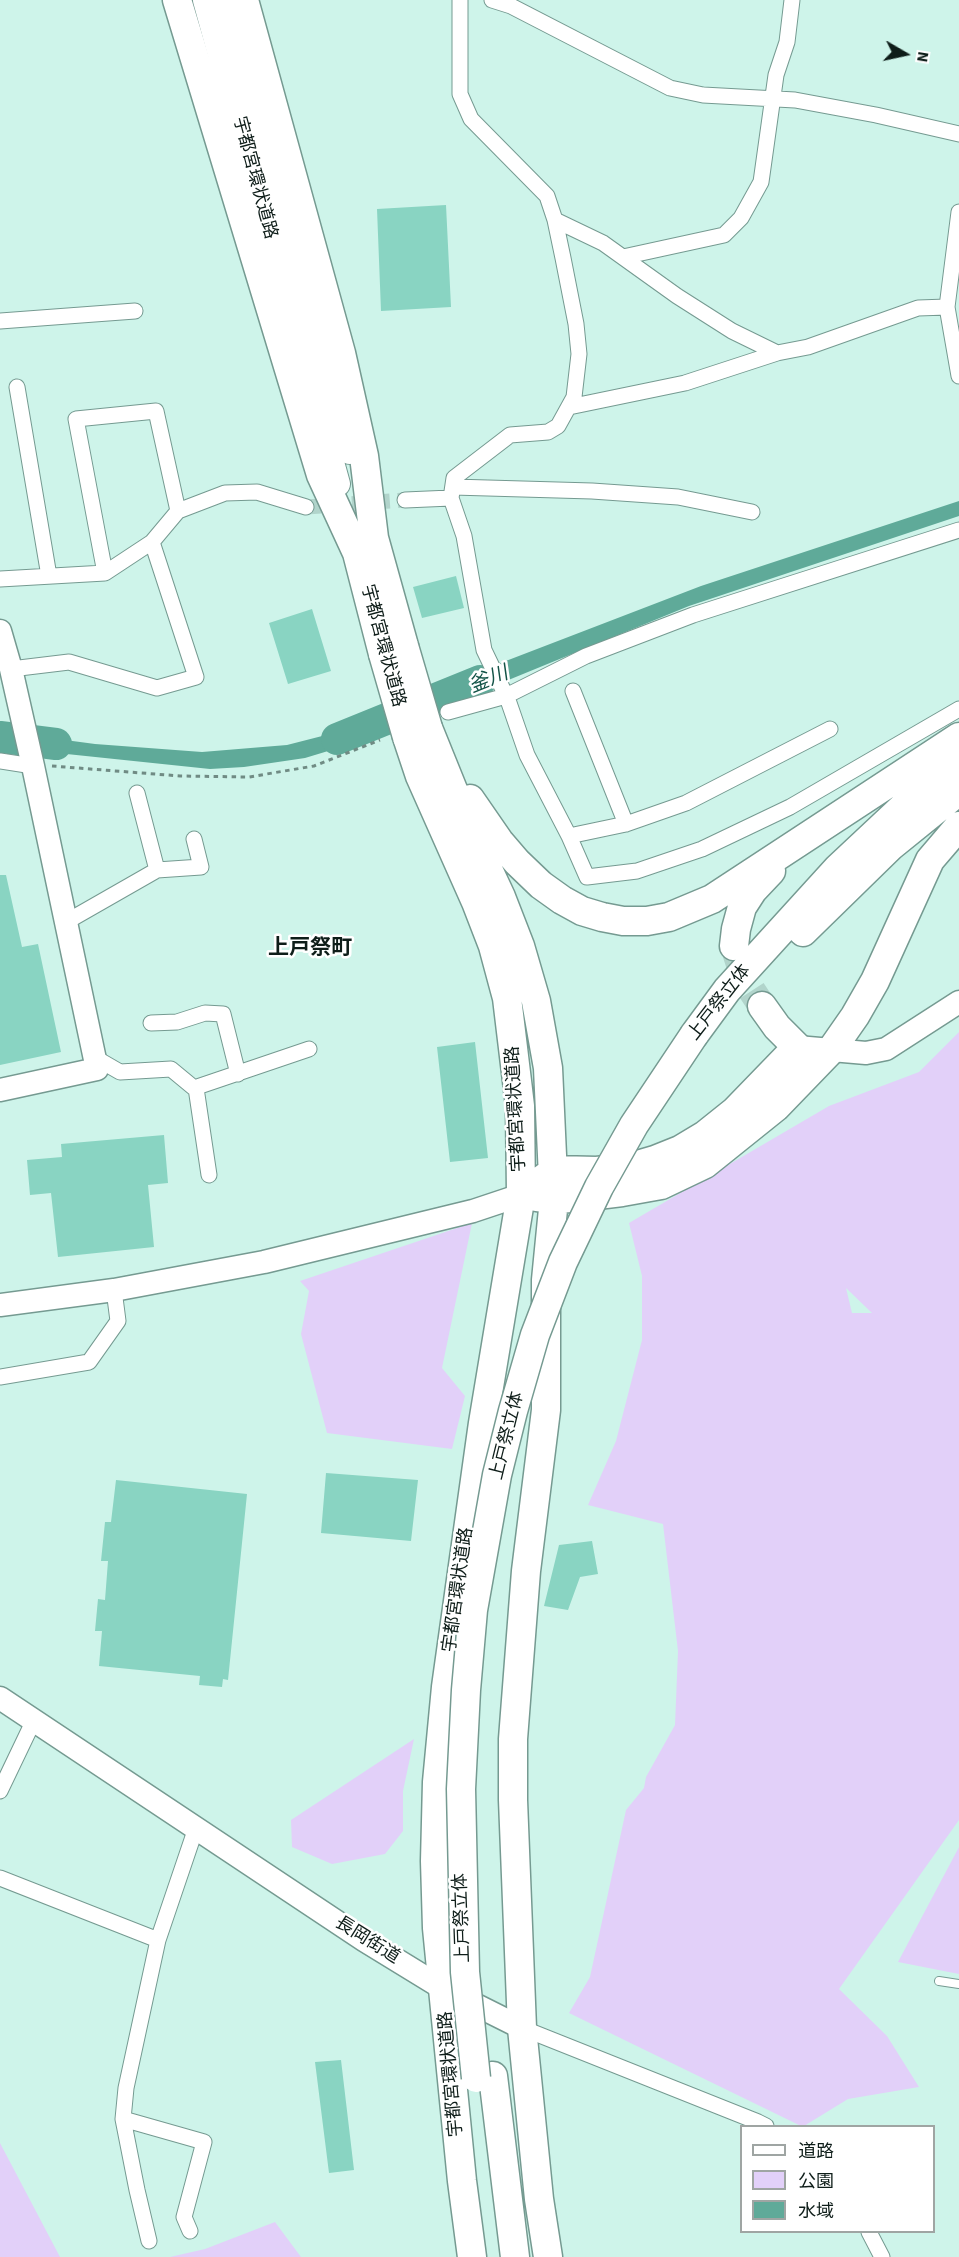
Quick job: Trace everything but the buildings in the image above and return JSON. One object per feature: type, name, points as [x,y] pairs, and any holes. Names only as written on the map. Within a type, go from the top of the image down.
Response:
[{"type":"highway","points":[[177,0],[321,475],[365,545]]},
{"type":"highway","points":[[244,0],[341,353],[364,456],[365,545]]},
{"type":"highway","name":"宇都宮環状道路","points":[[365,545],[416,729],[420,776],[493,946],[507,998],[520,1106],[521,1195],[483,1423],[446,1687],[437,1782],[435,1861],[437,1928],[462,2181],[472,2257]]},
{"type":"highway","points":[[416,729],[499,841],[541,885],[582,911],[623,921],[646,921],[669,917],[712,899],[959,737]]},
{"type":"highway","name":"宇都宮環状道路","points":[[416,729],[466,822],[501,897],[520,946],[536,1001],[548,1068],[555,1170],[546,1280],[548,1361],[546,1410],[526,1571],[513,1739],[513,1811],[522,2028],[548,2257]]},
{"type":"highway","name":"上戸祭立体","points":[[701,1041],[728,990],[838,868],[902,808],[959,762]]},
{"type":"highway","name":"上戸祭立体","points":[[514,2257],[465,1972],[461,1789],[473,1610],[497,1475],[535,1335],[563,1262],[599,1187],[634,1125],[701,1041],[732,1013],[785,949],[891,846],[959,791]]},
{"type":"highway","points":[[734,946],[742,907],[753,890],[776,865],[837,816]]},
{"type":"highway","points":[[521,1195],[554,1199],[622,1192],[661,1185],[705,1164],[738,1140],[776,1107],[832,1048],[875,981],[930,860],[959,826]]},
{"type":"highway","points":[[521,1195],[555,1170],[597,1171],[631,1167],[680,1150],[705,1135],[735,1111],[797,1047],[777,1028],[762,1006]]},
{"type":"highway","name":"上戸祭立体","points":[[484,2077],[498,2257]]},
{"type":"main road","name":"宇都宮環状道路","points":[[205,0],[365,545]]},
{"type":"main road","name":"宇都宮環状道路","points":[[225,0],[365,545]]},
{"type":"street","points":[[460,0],[460,94],[471,119],[547,196],[555,220],[576,324],[579,354],[574,397],[558,426],[548,432],[510,435],[454,478],[452,492],[464,536],[484,650],[506,696],[527,755],[569,836],[587,877],[637,871],[702,849],[790,807],[959,709]]},
{"type":"street","points":[[492,0],[512,6],[670,88],[703,96],[795,100],[959,134]]},
{"type":"street","points":[[623,257],[724,235],[741,218],[761,182],[776,75],[787,42],[792,0]]},
{"type":"street","points":[[959,212],[947,306],[959,376]]},
{"type":"street","points":[[555,220],[603,243],[677,296],[732,331],[777,353]]},
{"type":"street","points":[[569,407],[685,383],[777,353],[808,347],[918,308],[947,306]]},
{"type":"street","points":[[0,321],[135,311]]},
{"type":"street","points":[[17,387],[50,576]]},
{"type":"street","points":[[105,573],[76,419],[156,411],[178,511]]},
{"type":"street","points":[[405,500],[452,492],[592,491],[678,497],[752,512]]},
{"type":"street","points":[[0,579],[105,573],[152,542],[178,511],[225,493],[256,492],[306,507]]},
{"type":"street","points":[[416,729],[506,696],[586,656],[693,615],[959,530]]},
{"type":"street","points":[[11,669],[69,662],[157,688],[196,677],[152,542]]},
{"type":"street","points":[[0,631],[33,766],[96,1068],[0,1090]]},
{"type":"street","points":[[573,691],[626,824]]},
{"type":"street","points":[[569,836],[626,824],[686,803],[831,729]]},
{"type":"street","points":[[0,761],[33,766]]},
{"type":"street","points":[[137,793],[157,870]]},
{"type":"street","points":[[66,922],[157,870],[201,867],[194,838]]},
{"type":"street","points":[[797,1047],[832,1048],[867,1053],[886,1049],[959,1002]]},
{"type":"street","points":[[151,1023],[177,1022],[205,1013],[223,1014],[238,1074]]},
{"type":"street","points":[[94,1057],[120,1072],[171,1070],[196,1088],[309,1049]]},
{"type":"street","points":[[196,1088],[209,1175]]},
{"type":"street","points":[[0,1305],[114,1290],[264,1262],[473,1211],[521,1195]]},
{"type":"street","points":[[0,1377],[89,1362],[118,1321],[114,1290]]},
{"type":"street","name":"長岡街道","points":[[0,1698],[354,1934],[444,1989],[522,2028],[763,2125]]},
{"type":"street","points":[[0,1791],[34,1720]]},
{"type":"street","points":[[149,2241],[123,2119],[126,2088],[158,1940],[196,1828]]},
{"type":"street","points":[[0,1878],[158,1940]]},
{"type":"street","points":[[123,2119],[204,2142],[184,2217],[190,2231]]},
{"type":"street","points":[[870,2233],[882,2257]]},
{"type":"lane","points":[[939,1981],[959,1984]]},
{"type":"path","points":[[33,766],[45,765],[180,776],[249,777],[314,766],[416,729]]},
{"type":"green space","points":[[959,1032],[959,1820],[839,1989],[887,2036],[919,2087],[848,2099],[806,2125],[799,2125],[569,2013],[590,1977],[626,1810],[644,1788],[646,1777],[675,1725],[678,1651],[663,1524],[588,1505],[616,1441],[642,1340],[642,1276],[629,1223],[829,1106],[919,1072]],"holes":[[[846,1288],[872,1313],[852,1313]]]},
{"type":"green space","points":[[472,1223],[442,1368],[465,1396],[452,1449],[327,1433],[301,1334],[309,1291],[300,1281]]},
{"type":"green space","points":[[414,1739],[403,1791],[403,1831],[385,1854],[332,1864],[292,1847],[291,1820]]},
{"type":"green space","points":[[959,1847],[959,1974],[898,1962]]},
{"type":"green space","points":[[0,2143],[60,2257],[0,2257]]},
{"type":"green space","points":[[275,2222],[301,2257],[170,2257],[205,2249]]},
{"type":"water","points":[[959,501],[959,516],[689,606],[506,681],[498,664],[701,586]]},
{"type":"water","points":[[484,669],[491,686],[443,706],[437,686]]},
{"type":"water","points":[[376,715],[380,731],[338,748],[305,758],[244,767],[210,769],[38,751],[35,736],[95,744],[202,752],[287,745],[330,734]]},
{"type":"waterway","name":"釜川","points":[[337,739],[480,681]]},
{"type":"waterway","name":"釜川","points":[[0,737],[56,744]]},
{"type":"tunnel","points":[[306,507],[405,500]]},
{"type":"tunnel","points":[[736,952],[745,980],[762,1006]]},
{"type":"district","name":"上戸祭町","points":[[310,949]]}]
